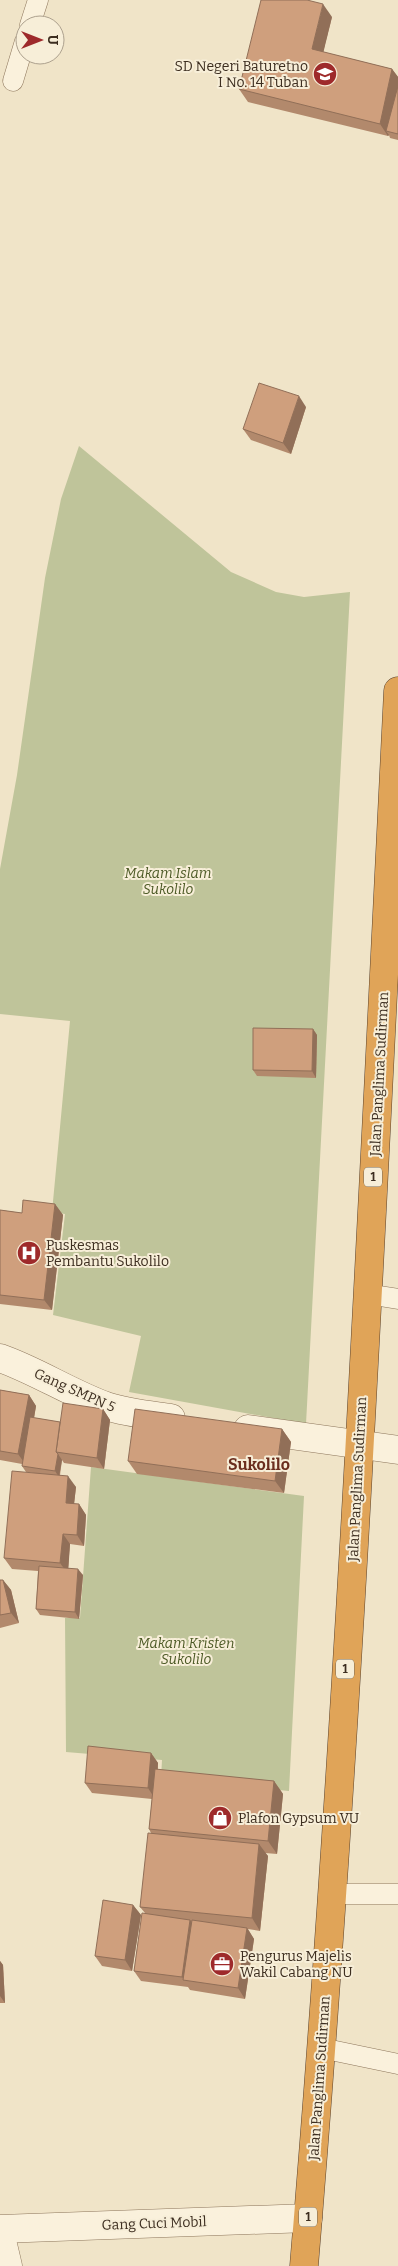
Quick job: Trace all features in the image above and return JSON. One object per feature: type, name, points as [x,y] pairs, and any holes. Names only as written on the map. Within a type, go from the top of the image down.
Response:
[{"type":"highway","name":"Jalan Panglima Sudirman","points":[[304,2266],[332,1894],[367,1294],[393,910],[398,691]]},
{"type":"street","name":"Gang SMPN 5","points":[[0,1358],[49,1378],[108,1407],[134,1413],[193,1421]]},
{"type":"street","points":[[222,1426],[398,1450]]},
{"type":"street","name":"Gang Cuci Mobil","points":[[0,2230],[308,2218]]},
{"type":"street","points":[[0,2230],[8,2266]]},
{"type":"lane","points":[[33,15],[38,0]]},
{"type":"lane","points":[[13,81],[18,65]]},
{"type":"lane","points":[[367,1294],[398,1299]]},
{"type":"lane","points":[[332,1894],[398,1894]]},
{"type":"lane","points":[[321,2048],[398,2064]]},
{"type":"green space","name":"Makam Islam Sukolilo","points":[[79,446],[231,572],[276,592],[304,597],[350,592],[306,1424],[129,1392],[141,1336],[53,1315],[65,1214],[52,1212],[70,1021],[0,1014],[0,869],[17,775],[45,578],[61,499]]},
{"type":"green space","name":"Makam Kristen Sukolilo","points":[[91,1467],[304,1496],[289,1791],[161,1778],[162,1760],[66,1752],[65,1618],[80,1618]]},
{"type":"building","name":"SD Negeri Baturetno I No. 14 Tuban","points":[[261,0],[307,0],[323,4],[312,49],[392,69],[380,124],[239,89]]},
{"type":"building","points":[[398,86],[398,134],[386,131]]},
{"type":"building","points":[[259,383],[299,396],[283,443],[243,429]]},
{"type":"building","points":[[253,1028],[313,1029],[312,1071],[253,1070]]},
{"type":"building","name":"Puskesmas Pembantu Sukolilo","points":[[23,1200],[55,1204],[44,1300],[0,1295],[0,1210],[22,1213]]},
{"type":"building","points":[[0,1390],[29,1395],[18,1454],[0,1451]]},
{"type":"building","points":[[63,1403],[103,1409],[97,1458],[56,1452]]},
{"type":"building","points":[[135,1409],[282,1429],[275,1481],[128,1461]]},
{"type":"building","points":[[30,1417],[60,1422],[55,1471],[22,1466]]},
{"type":"building","points":[[12,1471],[68,1476],[66,1503],[79,1504],[77,1535],[63,1534],[60,1563],[4,1558]]},
{"type":"building","points":[[39,1566],[78,1569],[75,1612],[36,1609]]},
{"type":"building","points":[[0,1580],[3,1580],[11,1613],[0,1615]]},
{"type":"building","points":[[88,1746],[151,1753],[148,1788],[85,1783]]},
{"type":"building","name":"Plafon Gypsum VU","points":[[155,1769],[274,1781],[268,1841],[149,1829]]},
{"type":"building","points":[[148,1833],[259,1844],[252,1918],[140,1907]]},
{"type":"building","points":[[103,1900],[133,1905],[125,1960],[95,1956]]},
{"type":"building","points":[[142,1913],[190,1920],[182,1977],[134,1971]]},
{"type":"building","name":"Pengurus Majelis Wakil Cabang NU","points":[[192,1920],[247,1928],[238,1988],[183,1980]]},
{"type":"place","name":"SD Negeri Baturetno I No. 14 Tuban","points":[[325,74]]},
{"type":"place","name":"Puskesmas Pembantu Sukolilo","points":[[29,1253]]},
{"type":"place","name":"Plafon Gypsum VU","points":[[220,1818]]},
{"type":"place","name":"Pengurus Majelis Wakil Cabang NU","points":[[222,1964]]},
{"type":"district","name":"Sukolilo","points":[[259,1464]]}]
